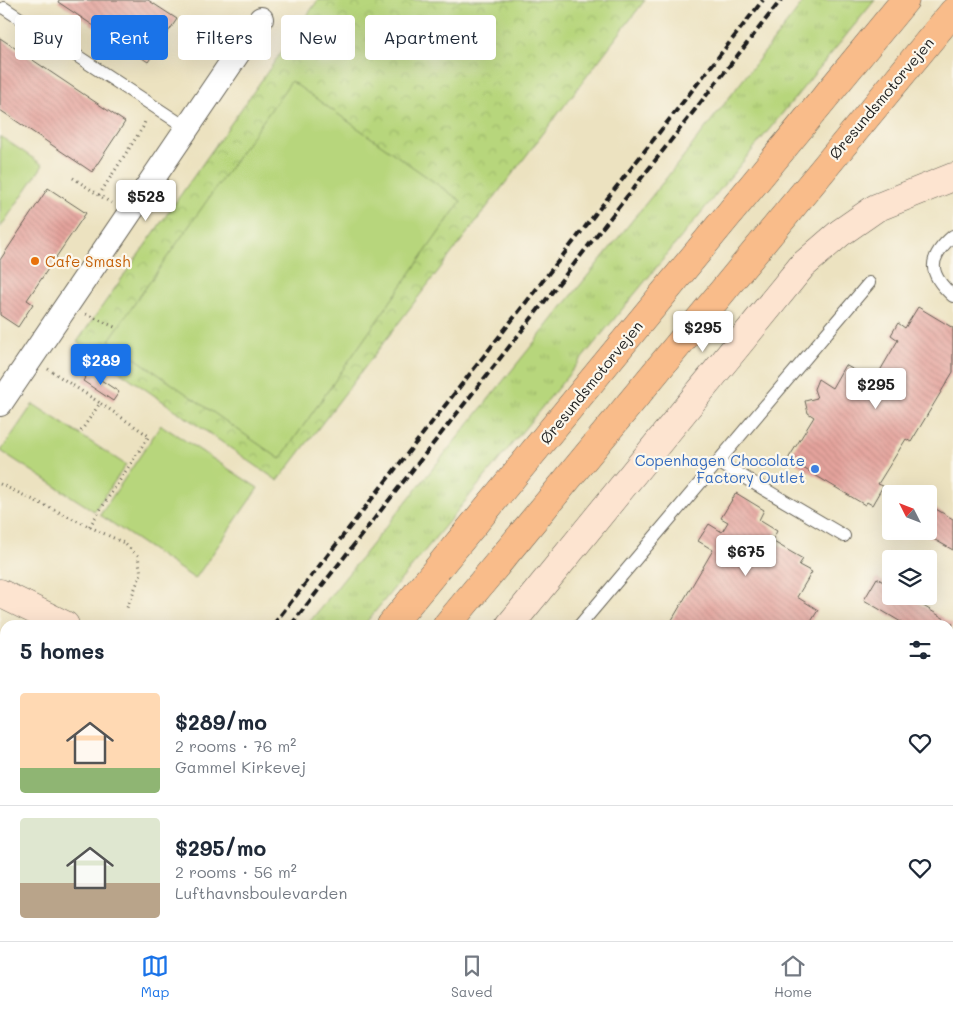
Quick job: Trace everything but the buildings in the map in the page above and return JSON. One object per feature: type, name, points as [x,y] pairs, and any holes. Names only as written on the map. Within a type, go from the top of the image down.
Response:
[{"type":"highway","name":"Øresundsmotorvejen","points":[[395,620],[905,0]]},
{"type":"highway","name":"Øresundsmotorvejen","points":[[451,620],[953,12]]},
{"type":"street","points":[[0,404],[233,60]]},
{"type":"street","points":[[514,620],[802,266],[840,233],[876,208],[953,177]]},
{"type":"street","points":[[0,593],[55,620]]},
{"type":"lane","points":[[4,8],[187,128]]},
{"type":"lane","points":[[953,236],[934,258],[933,272],[939,284],[953,296]]},
{"type":"lane","points":[[584,620],[870,283]]},
{"type":"lane","points":[[718,462],[844,536]]},
{"type":"path","points":[[99,195],[143,127],[150,104]]},
{"type":"path","points":[[74,178],[129,214]]},
{"type":"path","points":[[69,302],[93,319],[117,328]]},
{"type":"path","points":[[31,358],[149,436],[89,527]]},
{"type":"path","points":[[81,431],[100,403]]},
{"type":"path","points":[[0,484],[124,543],[138,556],[141,574],[126,610]]},
{"type":"green space","points":[[318,0],[645,0],[278,481],[77,342],[281,53],[281,60],[355,60],[355,15],[307,15]]},
{"type":"green space","points":[[805,0],[875,0],[368,620],[311,620],[676,166]]},
{"type":"green space","points":[[291,81],[461,201],[280,459],[109,340]]},
{"type":"green space","points":[[0,136],[43,165],[0,228]]},
{"type":"green space","points":[[33,404],[126,465],[94,511],[1,451]]},
{"type":"green space","points":[[161,425],[258,488],[195,579],[100,515]]},
{"type":"railway","points":[[277,620],[763,0]]},
{"type":"railway","points":[[295,620],[781,0]]},
{"type":"place","name":"Cafe Smash","points":[[35,261]]},
{"type":"place","name":"Copenhagen Chocolate Factory Outlet","points":[[815,469]]}]
